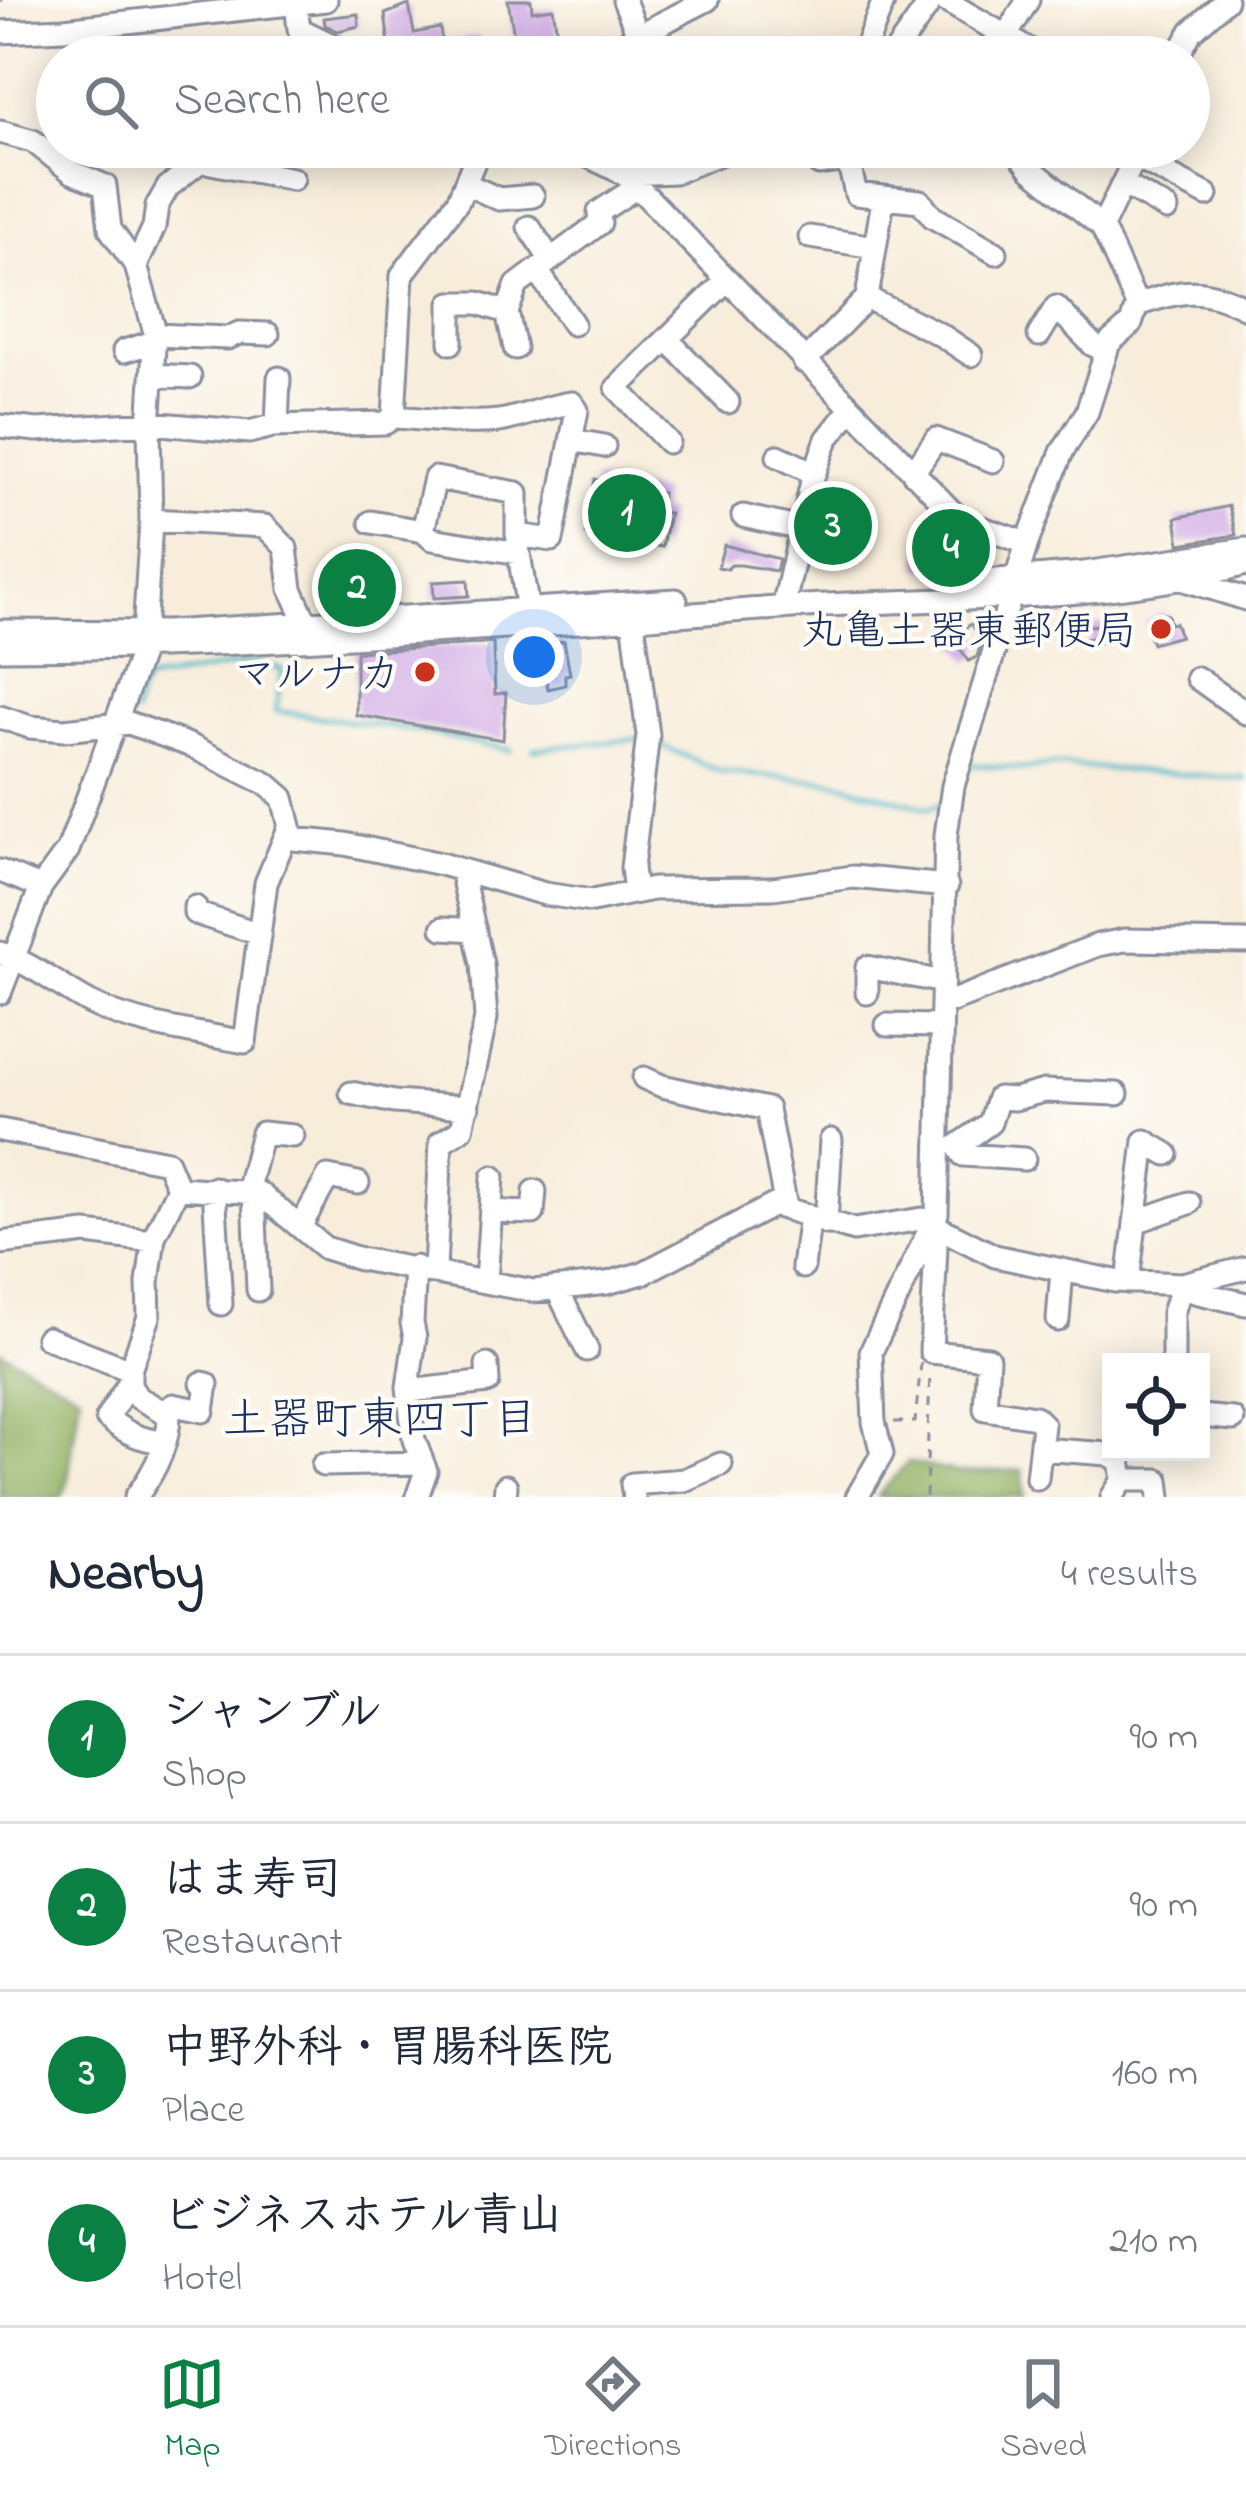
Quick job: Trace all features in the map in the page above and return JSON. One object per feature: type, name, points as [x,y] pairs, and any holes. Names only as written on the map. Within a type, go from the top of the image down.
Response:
[{"type":"street","points":[[0,32],[326,0]]},
{"type":"street","points":[[624,0],[638,35],[707,0]]},
{"type":"street","points":[[882,36],[886,0]]},
{"type":"street","points":[[898,36],[932,0]]},
{"type":"street","points":[[944,0],[1006,36],[1028,0]]},
{"type":"street","points":[[1188,36],[1226,0]]},
{"type":"street","points":[[296,4],[300,36]]},
{"type":"street","points":[[0,132],[36,143]]},
{"type":"street","points":[[0,992],[8,955],[40,887],[68,850],[144,640],[154,339],[136,266],[110,229],[105,186],[67,168]]},
{"type":"street","points":[[136,266],[154,227],[157,206],[168,187],[192,168]]},
{"type":"street","points":[[256,168],[293,179]]},
{"type":"street","points":[[394,417],[403,275],[458,201],[472,168]]},
{"type":"street","points":[[608,168],[631,180],[962,521],[1027,543]]},
{"type":"street","points":[[514,348],[507,312],[518,285],[600,223],[599,212],[631,180],[685,168]]},
{"type":"street","points":[[855,168],[856,194],[920,201],[933,218],[996,253]]},
{"type":"street","points":[[856,1497],[882,1454],[874,1422],[871,1352],[938,1214],[948,1145],[942,1005],[946,835],[953,786],[1027,543],[1061,452],[1088,412],[1109,343],[1130,324],[1137,305],[1102,227],[1030,168]]},
{"type":"street","points":[[1102,227],[1130,168]]},
{"type":"street","points":[[1164,168],[1207,195]]},
{"type":"street","points":[[466,184],[499,200],[533,196]]},
{"type":"street","points":[[1123,184],[1167,209]]},
{"type":"street","points":[[804,362],[867,298],[882,206]]},
{"type":"street","points":[[530,227],[573,324]]},
{"type":"street","points":[[810,237],[875,247]]},
{"type":"street","points":[[668,442],[617,388],[726,281]]},
{"type":"street","points":[[1137,305],[1177,291],[1217,297],[1246,308]]},
{"type":"street","points":[[867,298],[971,355]]},
{"type":"street","points":[[451,344],[451,303],[478,303],[507,312]]},
{"type":"street","points":[[1039,335],[1056,308],[1093,345],[1106,351]]},
{"type":"street","points":[[124,351],[154,339],[268,334]]},
{"type":"street","points":[[667,339],[728,402]]},
{"type":"street","points":[[152,375],[190,376]]},
{"type":"street","points":[[277,425],[279,377]]},
{"type":"street","points":[[0,426],[37,430],[150,423],[249,431],[277,425],[385,422],[394,417],[500,421],[572,403],[577,410],[566,496],[552,540],[518,544],[432,538],[423,531],[371,522]]},
{"type":"street","points":[[785,601],[814,473],[827,439],[850,410]]},
{"type":"street","points":[[913,473],[936,439],[993,461]]},
{"type":"street","points":[[572,440],[604,446]]},
{"type":"street","points":[[778,456],[814,473]]},
{"type":"street","points":[[423,531],[435,478],[517,493],[518,544],[529,618]]},
{"type":"street","points":[[743,516],[801,530]]},
{"type":"street","points":[[151,520],[265,526],[286,548],[291,589],[307,624]]},
{"type":"street","points":[[1176,570],[1246,549]]},
{"type":"street","points":[[0,649],[1015,587],[1246,564]]},
{"type":"street","points":[[1176,570],[1246,598]]},
{"type":"street","points":[[632,610],[648,735],[632,868],[634,892]]},
{"type":"street","points":[[0,632],[144,640],[307,624],[529,618]]},
{"type":"street","points":[[1211,688],[1246,713]]},
{"type":"street","points":[[0,716],[30,727],[111,728],[129,723],[189,745],[266,784],[283,797],[293,839],[344,844],[544,894],[592,902],[653,889],[773,888],[853,877],[947,886]]},
{"type":"street","points":[[8,955],[94,1005],[156,1024],[245,1042],[266,883],[289,828]]},
{"type":"street","points":[[417,1497],[426,1471],[414,1440],[409,1391],[415,1338],[412,1323],[425,1269],[441,1142],[462,1129],[486,1018],[482,964],[461,870]]},
{"type":"street","points":[[0,871],[40,887]]},
{"type":"street","points":[[195,908],[194,913],[260,934]]},
{"type":"street","points":[[443,928],[475,930]]},
{"type":"street","points":[[896,1029],[942,1005],[1098,945],[1125,940],[1246,942]]},
{"type":"street","points":[[867,993],[867,967],[942,1005]]},
{"type":"street","points":[[644,1078],[767,1109],[786,1207]]},
{"type":"street","points":[[948,1145],[990,1123],[998,1098],[1044,1091],[1117,1094]]},
{"type":"street","points":[[351,1093],[394,1102],[468,1107]]},
{"type":"street","points":[[0,1130],[166,1162],[178,1188]]},
{"type":"street","points":[[258,1290],[250,1192],[262,1133],[293,1136]]},
{"type":"street","points":[[802,1267],[818,1220],[831,1140]]},
{"type":"street","points":[[1128,1282],[1145,1141],[1167,1154]]},
{"type":"street","points":[[948,1145],[963,1155],[1024,1159]]},
{"type":"street","points":[[300,1227],[328,1177],[358,1183]]},
{"type":"street","points":[[486,1282],[493,1177]]},
{"type":"street","points":[[178,1188],[250,1192],[325,1248],[360,1259],[533,1291],[607,1283],[644,1273],[774,1205],[854,1230],[922,1219],[995,1256],[1128,1282],[1182,1284],[1246,1268]]},
{"type":"street","points":[[165,1442],[126,1433],[107,1418],[130,1375],[149,1318],[153,1240],[178,1188]]},
{"type":"street","points":[[214,1188],[220,1304]]},
{"type":"street","points":[[491,1211],[533,1213],[535,1190]]},
{"type":"street","points":[[1135,1222],[1189,1203]]},
{"type":"street","points":[[931,1224],[936,1246],[931,1352],[988,1358],[985,1409],[1035,1417],[1043,1425],[1037,1478]]},
{"type":"street","points":[[0,1243],[86,1233],[153,1240]]},
{"type":"street","points":[[1058,1320],[1062,1270]]},
{"type":"street","points":[[1182,1284],[1195,1292],[1246,1304]]},
{"type":"street","points":[[1173,1353],[1173,1313],[1182,1284]]},
{"type":"street","points":[[557,1289],[586,1350]]},
{"type":"street","points":[[47,1338],[130,1375],[137,1397],[169,1415],[165,1442],[136,1497]]},
{"type":"street","points":[[409,1391],[488,1382],[487,1365]]},
{"type":"street","points":[[164,1412],[173,1405],[203,1411],[207,1384],[202,1383]]},
{"type":"street","points":[[1210,1417],[1232,1419]]},
{"type":"street","points":[[1041,1449],[1108,1454],[1120,1461],[1118,1489],[1158,1480],[1160,1497]]},
{"type":"street","points":[[323,1465],[422,1463]]},
{"type":"street","points":[[634,1497],[632,1484],[684,1480],[721,1464]]},
{"type":"path","points":[[874,1422],[915,1422],[922,1352],[931,1352],[926,1497]]},
{"type":"green space","points":[[0,1351],[80,1394],[67,1485],[61,1497],[0,1497]]},
{"type":"green space","points":[[908,1462],[958,1473],[1022,1470],[1025,1497],[877,1497]]},
{"type":"building","points":[[508,0],[531,0],[532,11],[553,8],[558,36],[514,36]]},
{"type":"building","points":[[409,5],[414,33],[440,28],[441,36],[388,36],[385,14]]},
{"type":"building","points":[[358,14],[359,26],[338,31],[325,25],[324,18]]},
{"type":"building","points":[[595,479],[662,493],[659,512],[669,513],[662,547],[586,534]]},
{"type":"building","points":[[831,496],[856,509],[831,556],[825,553],[821,562],[810,558],[822,506],[826,507]]},
{"type":"building","points":[[1229,506],[1236,535],[1180,544],[1176,518]]},
{"type":"building","points":[[962,537],[979,543],[980,565],[919,569],[923,544],[956,542]]},
{"type":"building","points":[[724,545],[779,559],[776,571],[718,567]]},
{"type":"building","points":[[376,560],[379,602],[339,605],[336,563]]},
{"type":"building","points":[[468,580],[469,596],[434,598],[433,582]]},
{"type":"building","points":[[1161,613],[1168,615],[1170,624],[1175,623],[1180,636],[1152,644],[1145,622]]},
{"type":"building","points":[[1124,622],[1127,639],[1065,642],[1063,629]]},
{"type":"building","points":[[959,624],[963,630],[971,624],[982,639],[977,657],[969,661],[948,632]]},
{"type":"building","points":[[564,641],[570,674],[565,675],[565,685],[548,689],[538,644]]},
{"type":"building","name":"マルナカ","points":[[493,643],[495,694],[506,693],[503,740],[356,715],[356,652]]},
{"type":"waterway","points":[[135,715],[148,681],[252,662],[282,669],[276,711],[511,750]]},
{"type":"waterway","points":[[533,749],[639,739]]},
{"type":"waterway","points":[[658,744],[721,772],[836,782],[927,808],[942,804]]},
{"type":"waterway","points":[[965,764],[1023,769],[1055,765],[1246,779]]},
{"type":"place","name":"シャンブル","points":[[627,513]]},
{"type":"place","name":"中野外科・胃腸科医院","points":[[833,526]]},
{"type":"place","name":"ビジネスホテル青山","points":[[951,548]]},
{"type":"place","name":"はま寿司","points":[[357,588]]},
{"type":"place","name":"丸亀土器東郵便局","points":[[1161,629]]},
{"type":"place","name":"マルナカ","points":[[425,672]]},
{"type":"district","name":"土器町東四丁目","points":[[380,1417]]}]
